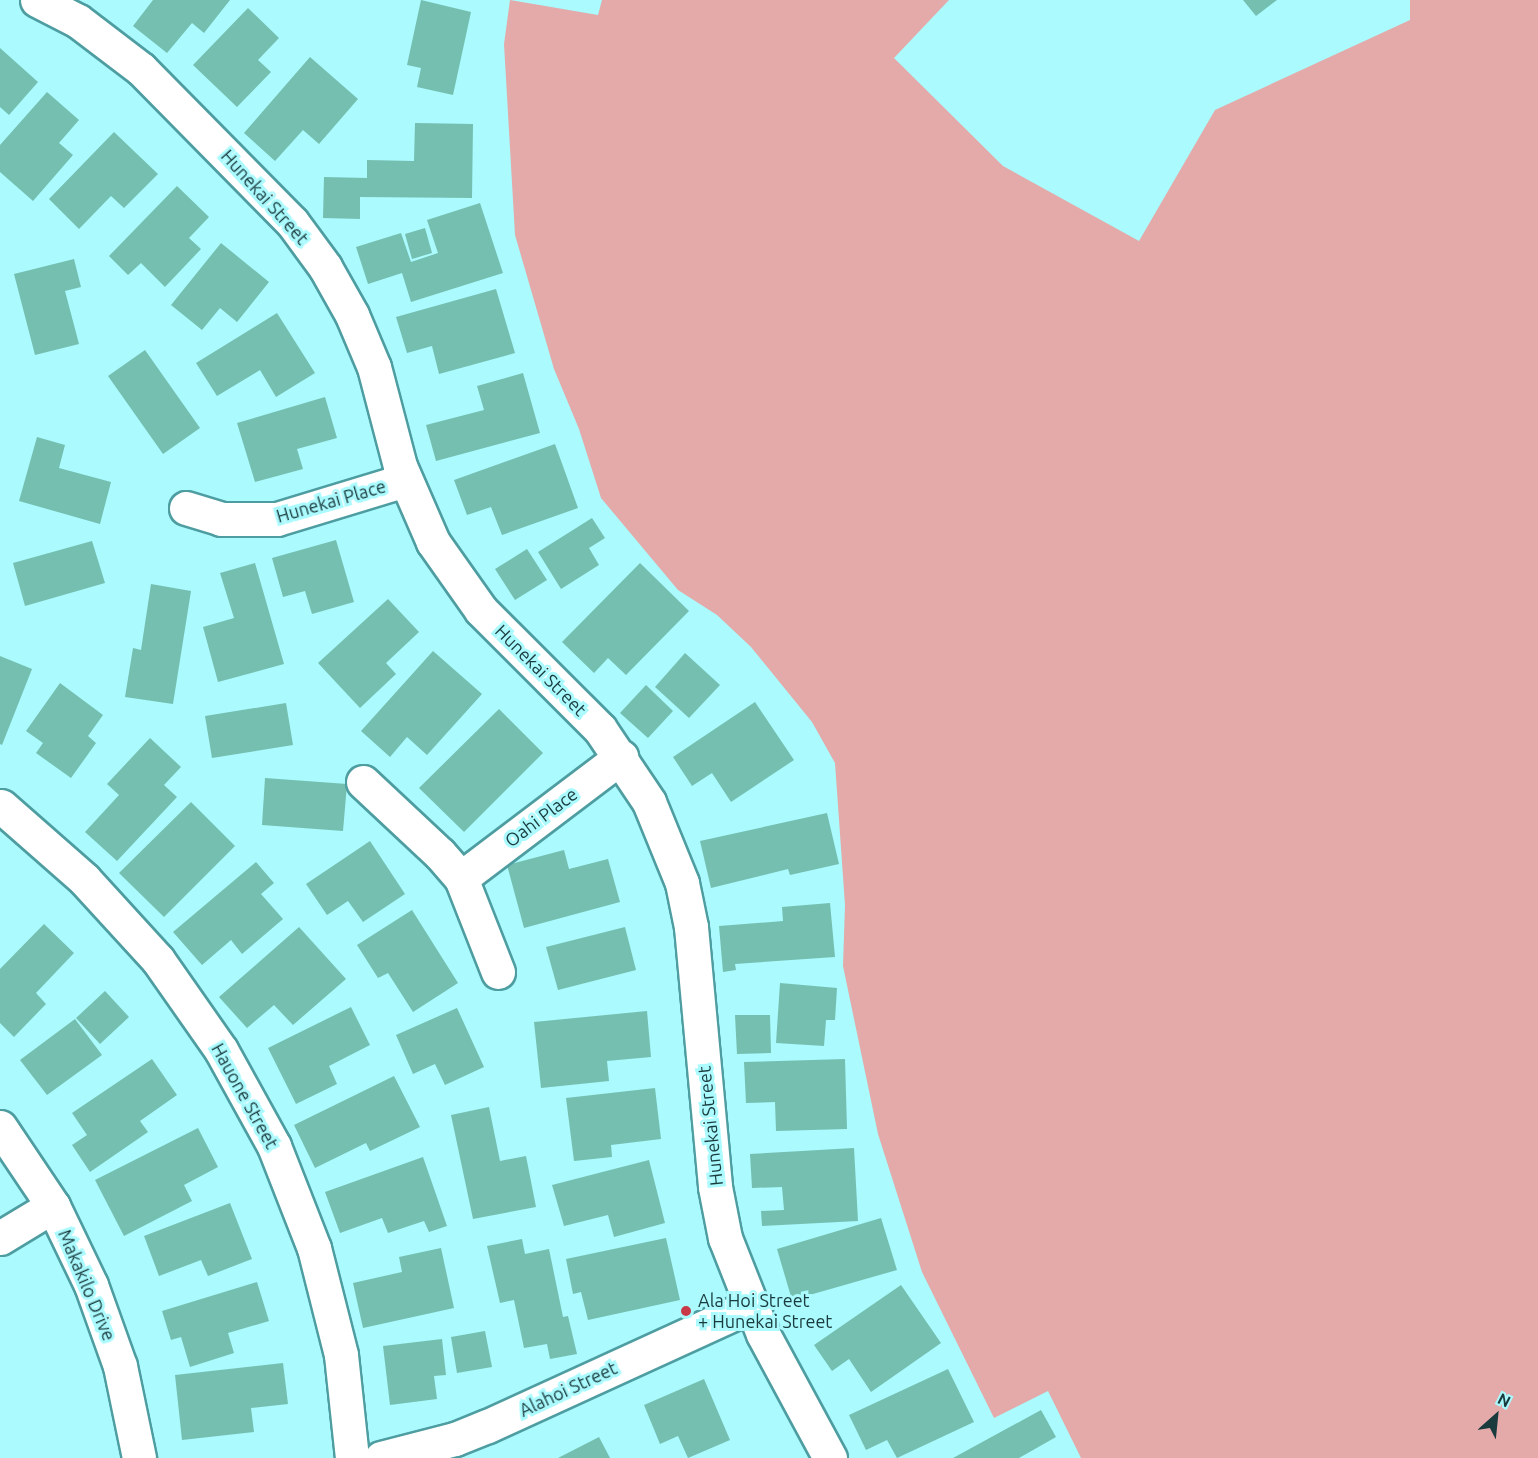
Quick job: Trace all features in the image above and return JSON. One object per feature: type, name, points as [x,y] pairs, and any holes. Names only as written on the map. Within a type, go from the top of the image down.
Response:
[{"type":"street","name":"Hunekai Street","points":[[37,0],[78,21],[141,69],[292,222],[325,267],[352,315],[374,367],[405,480],[434,542],[475,602],[570,697],[621,757],[649,801],[682,884],[691,927],[715,1187],[725,1238],[750,1306],[830,1458]]},
{"type":"street","name":"Hunekai Place","points":[[186,508],[221,519],[277,519],[405,480]]},
{"type":"street","name":"Oahi Place","points":[[461,878],[621,757]]},
{"type":"street","points":[[363,782],[440,854],[461,878],[498,972]]},
{"type":"street","name":"Hauone Street","points":[[0,806],[84,879],[158,960],[221,1050],[274,1146],[314,1248],[341,1354],[352,1458]]},
{"type":"street","name":"Makakilo Drive","points":[[0,1127],[52,1206],[91,1285],[120,1366],[139,1458]]},
{"type":"street","points":[[0,1238],[52,1206]]},
{"type":"street","name":"Alahoi Street","points":[[381,1458],[477,1431],[750,1306]]},
{"type":"shaded area","points":[[510,0],[598,15],[602,0],[949,0],[894,58],[1003,166],[1139,241],[1215,110],[1410,20],[1410,0],[1538,0],[1538,1458],[1081,1458],[1048,1391],[994,1418],[922,1272],[878,1134],[843,966],[845,905],[835,763],[812,722],[751,647],[717,615],[678,590],[601,498],[579,429],[554,369],[515,235],[504,44]]},
{"type":"building","points":[[153,0],[230,0],[204,33],[192,23],[167,53],[133,26]]},
{"type":"building","points":[[421,0],[471,12],[453,95],[417,87],[421,68],[407,65]]},
{"type":"building","points":[[1243,0],[1277,0],[1256,16]]},
{"type":"building","points":[[248,8],[279,38],[258,60],[271,72],[237,107],[193,65]]},
{"type":"building","points":[[0,48],[38,82],[9,115],[0,107]]},
{"type":"building","points":[[310,57],[358,99],[319,144],[303,130],[275,161],[244,133]]},
{"type":"building","points":[[47,92],[79,120],[59,143],[73,155],[33,201],[0,172],[0,145]]},
{"type":"building","points":[[415,123],[473,124],[472,198],[360,197],[360,219],[323,218],[324,177],[367,178],[367,160],[414,161]]},
{"type":"building","points":[[114,132],[158,174],[124,208],[111,196],[79,229],[49,199]]},
{"type":"building","points":[[177,186],[209,217],[189,238],[201,249],[165,287],[141,263],[128,275],[109,256]]},
{"type":"building","points":[[480,203],[503,273],[411,302],[402,273],[368,284],[356,247],[401,233],[411,262],[438,253],[427,220]]},
{"type":"building","points":[[425,228],[432,253],[412,259],[405,234]]},
{"type":"building","points":[[221,243],[269,282],[237,322],[220,308],[202,330],[171,305]]},
{"type":"building","points":[[74,259],[81,287],[65,291],[79,344],[35,355],[14,274]]},
{"type":"building","points":[[496,289],[515,353],[439,374],[432,346],[407,353],[396,317]]},
{"type":"building","points":[[277,313],[315,373],[276,397],[260,370],[217,396],[196,363]]},
{"type":"building","points":[[145,350],[200,428],[163,454],[108,376]]},
{"type":"building","points":[[523,373],[540,433],[436,461],[426,425],[484,410],[477,386]]},
{"type":"building","points":[[325,397],[337,438],[297,449],[303,469],[255,482],[237,423]]},
{"type":"building","points":[[37,437],[65,445],[59,468],[111,482],[100,524],[19,501]]},
{"type":"building","points":[[555,444],[578,508],[502,535],[491,507],[467,515],[454,480]]},
{"type":"building","points":[[592,518],[605,538],[589,548],[599,565],[561,589],[538,552]]},
{"type":"building","points":[[336,540],[354,602],[312,614],[305,591],[283,597],[272,558]]},
{"type":"building","points":[[92,541],[105,583],[25,606],[13,563]]},
{"type":"building","points":[[527,549],[547,580],[515,600],[495,569]]},
{"type":"building","points":[[255,563],[284,664],[218,682],[203,627],[234,618],[220,573]]},
{"type":"building","points":[[640,563],[689,611],[626,675],[608,658],[594,673],[562,642]]},
{"type":"building","points":[[151,584],[191,591],[173,704],[125,697],[133,648],[141,650]]},
{"type":"building","points":[[388,599],[419,632],[386,663],[396,674],[360,708],[318,663]]},
{"type":"building","points":[[433,651],[482,694],[427,755],[407,737],[390,757],[361,731]]},
{"type":"building","points":[[685,653],[720,685],[689,718],[655,687]]},
{"type":"building","points":[[0,656],[32,669],[2,745],[0,744]]},
{"type":"building","points":[[60,683],[103,715],[88,736],[96,743],[71,778],[36,753],[43,743],[26,731]]},
{"type":"building","points":[[646,685],[673,711],[648,738],[620,713]]},
{"type":"building","points":[[755,702],[794,760],[731,802],[712,773],[692,786],[673,757]]},
{"type":"building","points":[[286,703],[293,745],[212,758],[205,716]]},
{"type":"building","points":[[499,709],[543,753],[464,832],[419,788]]},
{"type":"building","points":[[150,738],[181,767],[164,785],[177,797],[117,861],[85,832],[119,795],[107,784]]},
{"type":"building","points":[[265,778],[347,784],[343,831],[262,825]]},
{"type":"building","points":[[191,802],[235,846],[164,917],[119,873]]},
{"type":"building","points":[[827,813],[839,864],[790,875],[788,869],[711,888],[700,841]]},
{"type":"building","points":[[370,841],[405,894],[363,922],[348,901],[327,915],[306,884]]},
{"type":"building","points":[[564,850],[569,869],[608,859],[620,902],[524,928],[507,865]]},
{"type":"building","points":[[256,862],[274,883],[261,894],[283,919],[242,954],[231,940],[202,965],[173,932]]},
{"type":"building","points":[[830,903],[835,957],[735,964],[736,970],[723,972],[719,926],[783,921],[782,907]]},
{"type":"building","points":[[412,910],[458,983],[413,1012],[388,973],[378,978],[357,945]]},
{"type":"building","points":[[44,924],[74,953],[36,993],[46,1004],[14,1037],[0,1023],[0,969]]},
{"type":"building","points":[[299,927],[346,979],[293,1025],[274,1005],[247,1028],[219,997]]},
{"type":"building","points":[[625,927],[636,970],[558,990],[546,947]]},
{"type":"building","points":[[780,983],[837,988],[835,1020],[826,1020],[824,1046],[776,1043]]},
{"type":"building","points":[[105,991],[129,1017],[100,1044],[76,1018]]},
{"type":"building","points":[[351,1007],[370,1045],[329,1066],[337,1084],[296,1104],[268,1048]]},
{"type":"building","points":[[457,1008],[484,1067],[445,1085],[435,1064],[413,1074],[396,1035]]},
{"type":"building","points":[[647,1011],[651,1057],[607,1061],[609,1081],[541,1088],[534,1022]]},
{"type":"building","points":[[735,1015],[770,1015],[771,1053],[737,1054]]},
{"type":"building","points":[[75,1019],[102,1055],[47,1095],[20,1060]]},
{"type":"building","points":[[152,1059],[177,1095],[140,1121],[148,1132],[90,1172],[72,1145],[87,1135],[72,1113]]},
{"type":"building","points":[[845,1059],[847,1129],[776,1131],[775,1102],[746,1103],[744,1062]]},
{"type":"building","points":[[394,1076],[420,1127],[370,1151],[366,1143],[315,1168],[294,1125]]},
{"type":"building","points":[[655,1088],[661,1139],[611,1145],[612,1157],[574,1161],[566,1098]]},
{"type":"building","points":[[489,1107],[500,1161],[526,1156],[536,1207],[473,1219],[451,1115]]},
{"type":"building","points":[[198,1128],[218,1167],[184,1185],[192,1201],[124,1236],[95,1180]]},
{"type":"building","points":[[854,1148],[858,1221],[762,1226],[761,1211],[784,1210],[782,1187],[752,1188],[750,1154]]},
{"type":"building","points":[[423,1157],[447,1226],[429,1232],[424,1221],[388,1233],[382,1218],[340,1233],[325,1192]]},
{"type":"building","points":[[649,1160],[665,1223],[614,1237],[608,1215],[564,1226],[552,1185]]},
{"type":"building","points":[[230,1203],[252,1259],[208,1276],[201,1260],[159,1276],[144,1236]]},
{"type":"building","points":[[881,1218],[897,1270],[792,1300],[777,1249]]},
{"type":"building","points":[[666,1238],[680,1300],[588,1320],[581,1292],[573,1294],[566,1259]]},
{"type":"building","points":[[522,1239],[525,1254],[549,1249],[563,1317],[568,1316],[577,1354],[550,1359],[547,1344],[524,1348],[514,1300],[500,1303],[487,1246]]},
{"type":"building","points":[[441,1248],[454,1308],[363,1328],[353,1283],[402,1272],[399,1257]]},
{"type":"building","points":[[257,1282],[269,1321],[228,1333],[234,1353],[190,1367],[181,1337],[171,1340],[162,1311]]},
{"type":"building","points":[[901,1285],[941,1343],[871,1392],[849,1359],[832,1371],[814,1345]]},
{"type":"building","points":[[485,1331],[492,1367],[457,1373],[451,1337]]},
{"type":"building","points":[[442,1339],[446,1375],[434,1376],[437,1399],[390,1405],[383,1346]]},
{"type":"building","points":[[283,1363],[288,1404],[251,1408],[254,1432],[182,1440],[175,1375]]},
{"type":"building","points":[[948,1369],[974,1422],[897,1458],[887,1440],[866,1450],[849,1415]]},
{"type":"building","points":[[704,1379],[730,1440],[688,1458],[678,1436],[660,1444],[644,1405]]},
{"type":"building","points":[[1041,1410],[1056,1437],[1019,1458],[953,1458]]},
{"type":"building","points":[[599,1437],[610,1458],[558,1458]]},
{"type":"place","name":"Ala Hoi Street + Hunekai Street","points":[[686,1311]]}]
